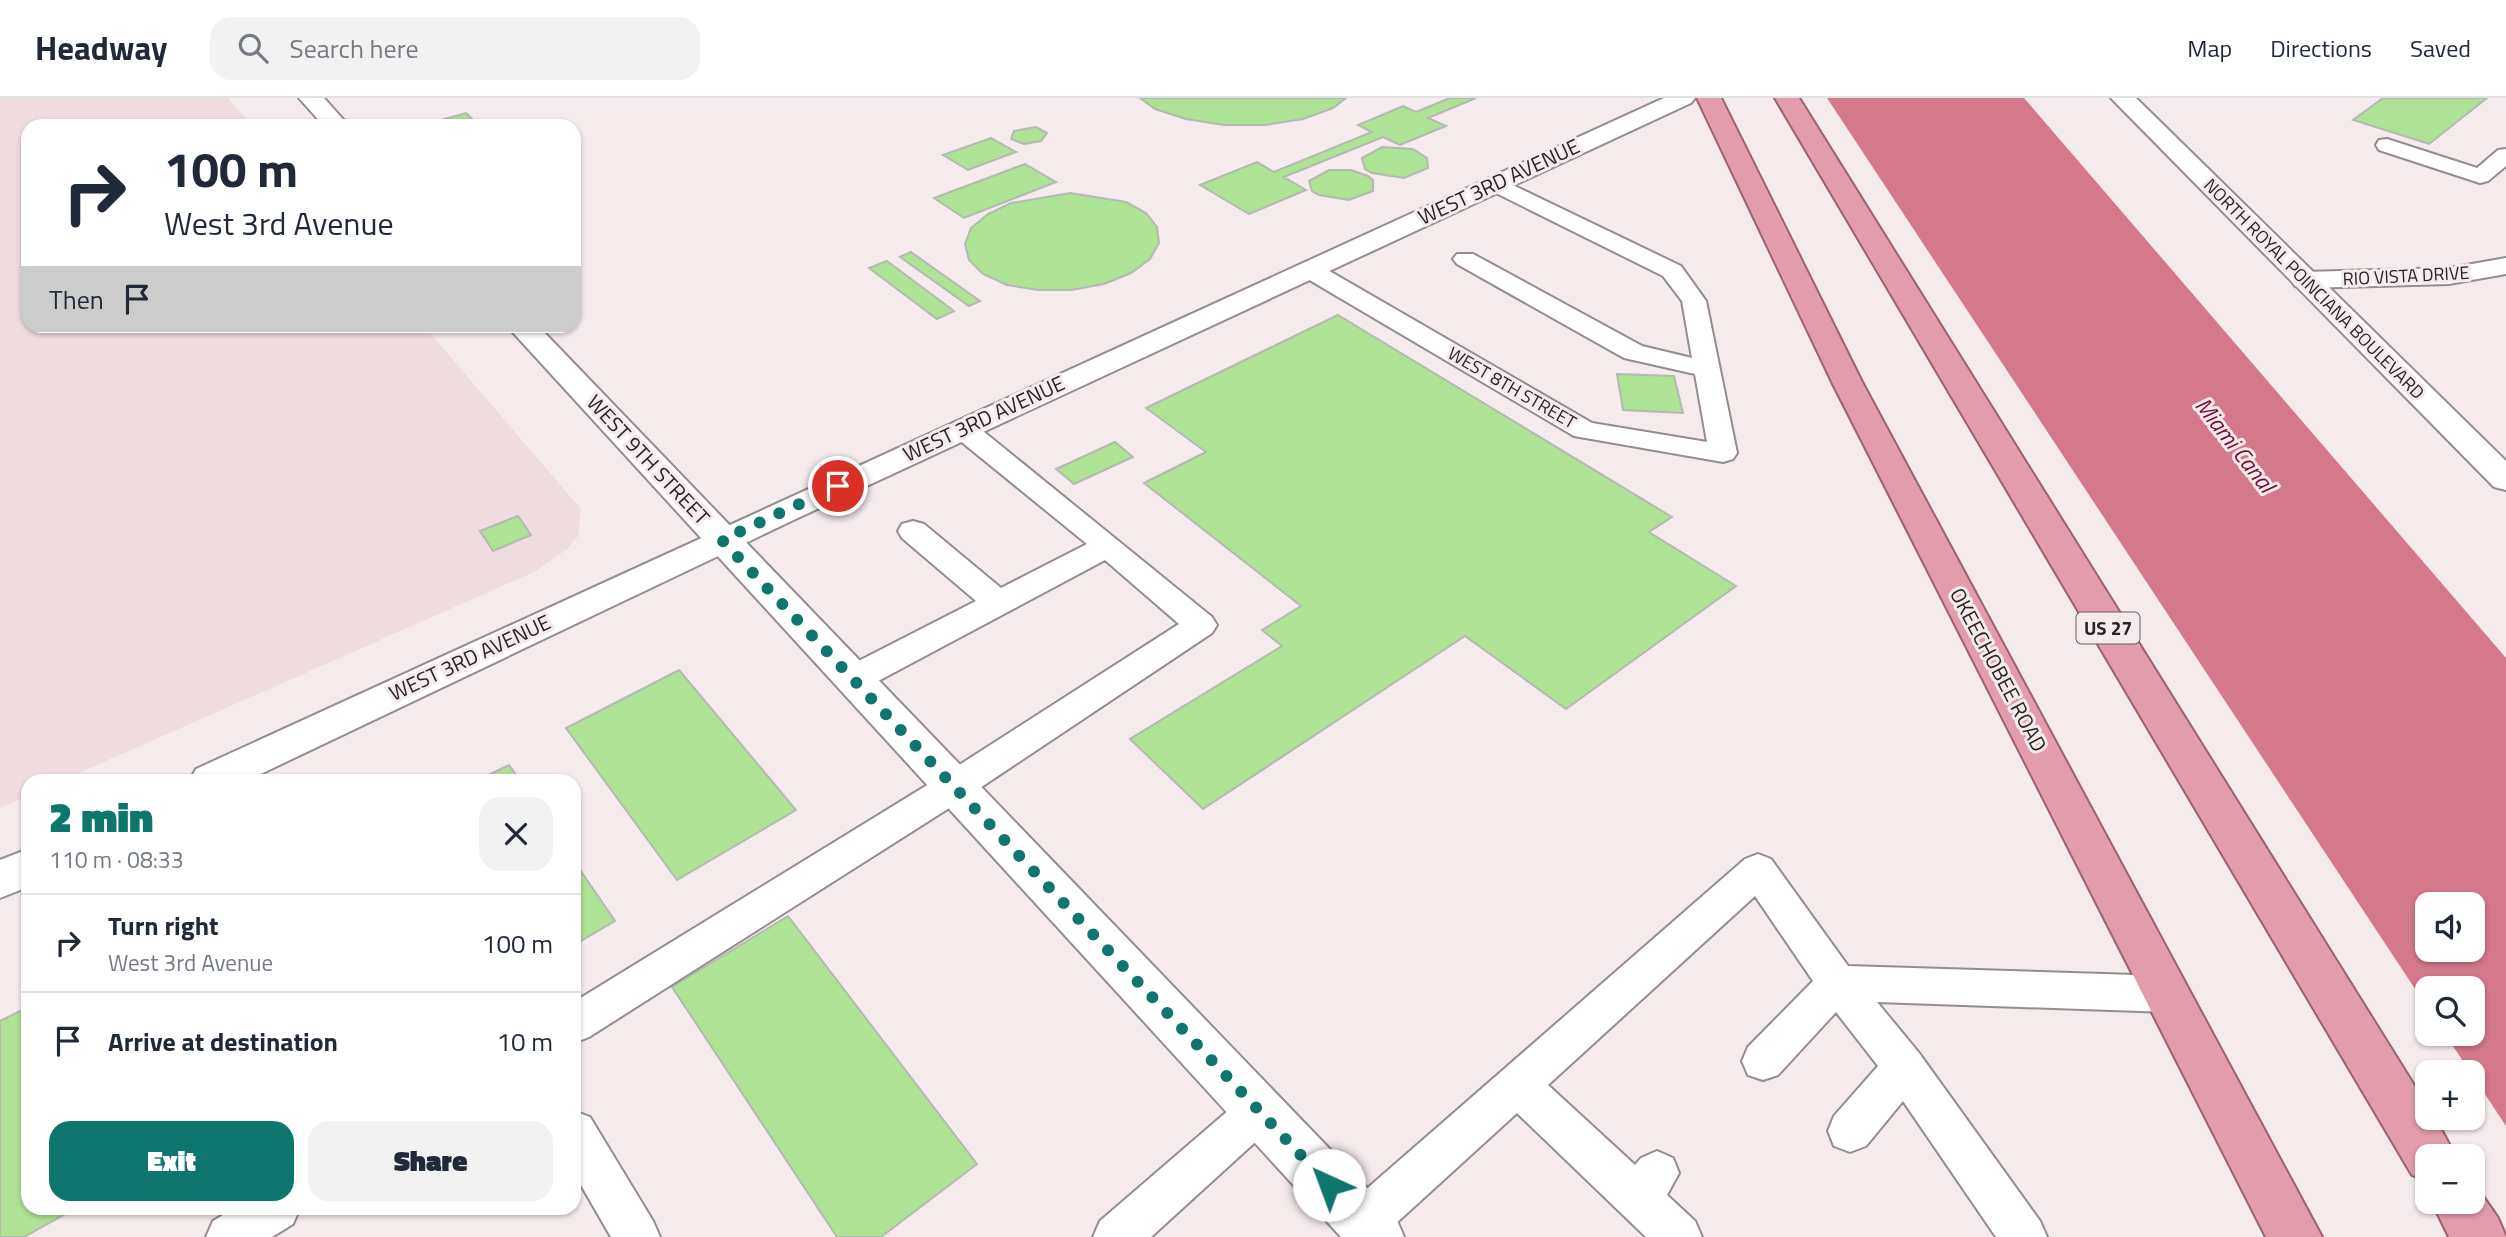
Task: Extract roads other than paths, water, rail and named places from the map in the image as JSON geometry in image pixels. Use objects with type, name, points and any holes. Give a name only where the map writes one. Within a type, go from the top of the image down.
[{"type":"highway","name":"OKEECHOBEE ROAD","points":[[1709,98],[1847,382],[2295,1237]]},
{"type":"highway","name":"US 27","points":[[1787,98],[2422,1144]]},
{"type":"highway","points":[[2465,1214],[2479,1237]]},
{"type":"street","points":[[311,98],[330,119]]},
{"type":"street","name":"WEST 3RD AVENUE","points":[[224,774],[722,540],[1683,98]]},
{"type":"street","name":"NORTH ROYAL POINCIANA BOULEVARD","points":[[2123,98],[2506,480]]},
{"type":"street","name":"RIO VISTA DRIVE","points":[[2305,280],[2449,276],[2506,266]]},
{"type":"street","name":"WEST 9TH STREET","points":[[529,333],[1370,1230]]},
{"type":"street","points":[[0,880],[21,870]]},
{"type":"lane","points":[[2386,145],[2480,176],[2506,155]]},
{"type":"lane","name":"WEST 8TH STREET","points":[[1310,270],[1584,430],[1723,453],[1694,301],[1672,271],[1496,184]]},
{"type":"lane","points":[[1465,259],[1633,352],[1707,369]]},
{"type":"lane","points":[[581,1020],[955,786],[1201,625],[963,429]]},
{"type":"lane","points":[[913,531],[999,604]]},
{"type":"lane","points":[[853,679],[1108,546]]},
{"type":"lane","points":[[1370,1230],[1518,1085],[1758,870],[1837,983],[1904,1067],[2024,1237]]},
{"type":"lane","points":[[1763,1061],[1837,983],[2168,994]]},
{"type":"lane","points":[[1850,1131],[1904,1067]]},
{"type":"lane","points":[[1518,1085],[1646,1185],[1679,1237]]},
{"type":"lane","points":[[1116,1237],[1259,1111]]},
{"type":"lane","points":[[581,1144],[637,1237]]},
{"type":"lane","points":[[229,1237],[265,1215]]},
{"type":"water","name":"Miami Canal","points":[[1827,98],[2024,98],[2506,658],[2506,1126],[2485,1094],[2485,1060],[2462,1060],[2453,1046],[2485,1046],[2485,976],[2415,976],[2415,989]]}]
